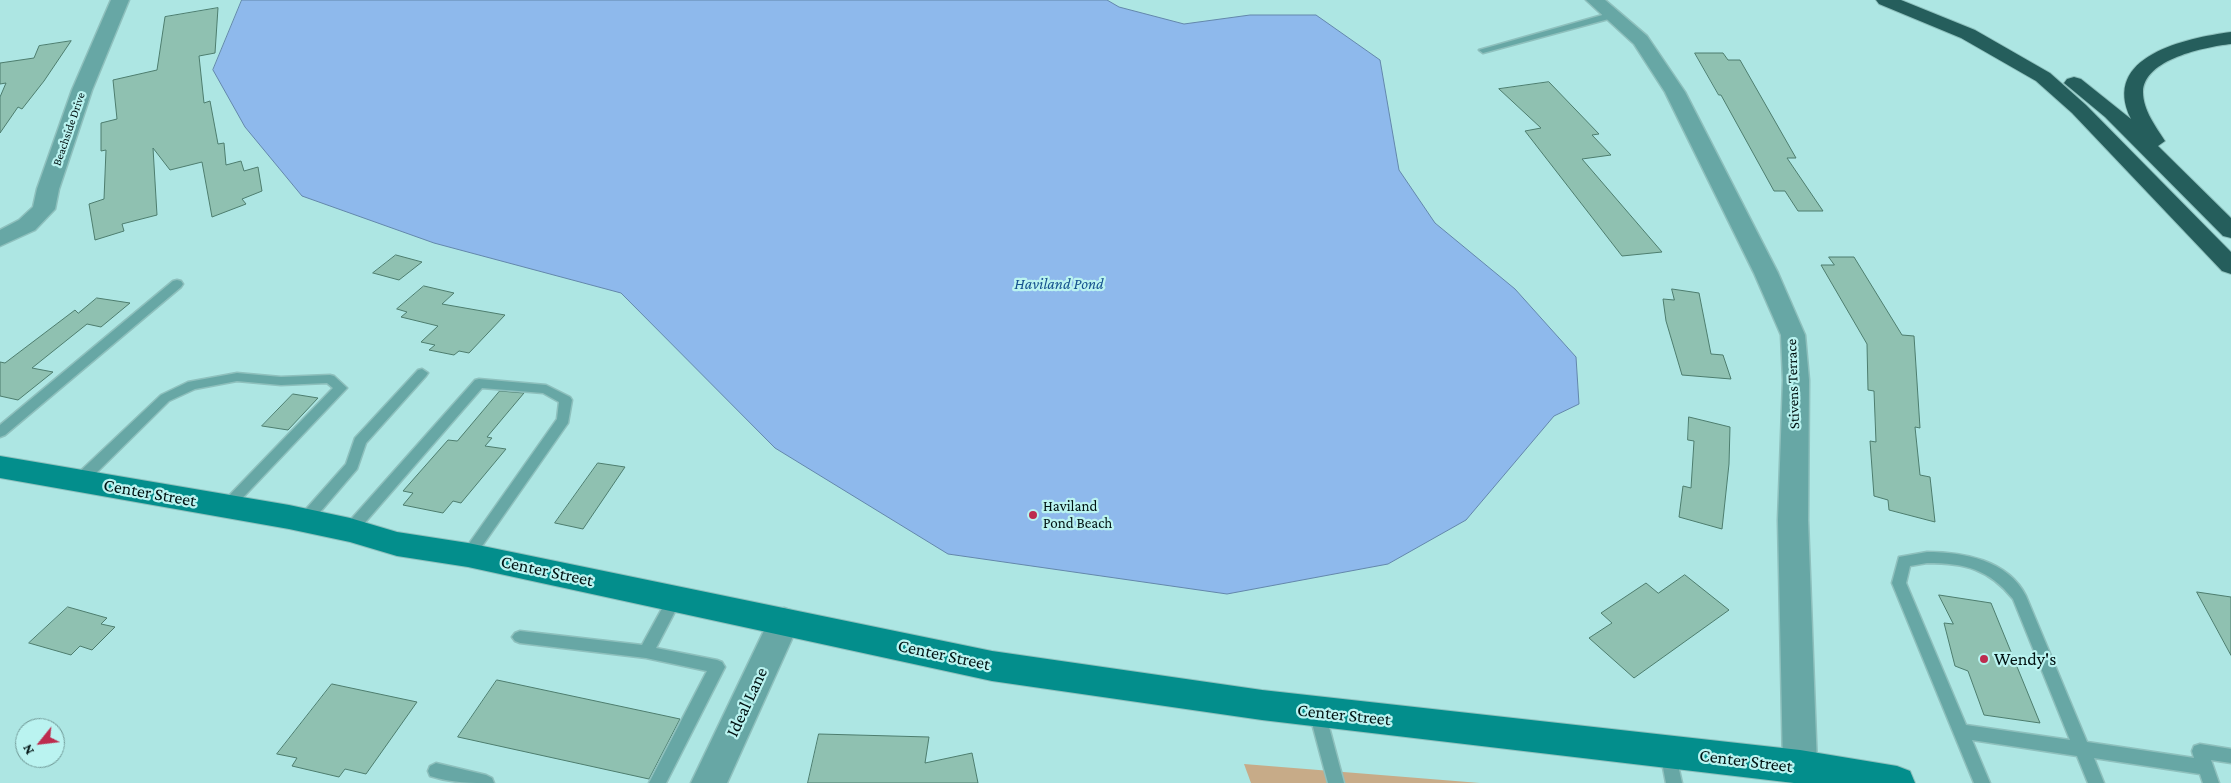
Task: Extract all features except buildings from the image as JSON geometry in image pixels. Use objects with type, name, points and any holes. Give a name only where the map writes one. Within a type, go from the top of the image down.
[{"type":"highway","points":[[1885,0],[1968,34],[2043,77],[2086,116],[2231,266]]},
{"type":"highway","points":[[1910,0],[1996,36],[2056,70],[2112,113],[2231,231]]},
{"type":"highway","points":[[2174,174],[2136,112],[2132,90],[2139,73],[2177,50],[2199,43],[2231,38]]},
{"type":"main road","name":"Center Street","points":[[0,467],[226,506],[350,530],[397,544],[468,555],[992,666],[1317,712],[1671,767],[1800,767],[1897,783]]},
{"type":"street","name":"Beachside Drive","points":[[0,239],[27,226],[44,209],[48,189],[82,90],[120,0]]},
{"type":"street","name":"Stivens Terrace","points":[[1604,7],[1642,40],[1675,92],[1766,273],[1793,335],[1796,380],[1792,520],[1800,767]]},
{"type":"street","name":"Ideal Lane","points":[[709,783],[784,621]]},
{"type":"lane","points":[[1483,50],[1604,7]]},
{"type":"lane","points":[[0,432],[177,284]]},
{"type":"lane","points":[[304,521],[352,466],[360,441],[422,373]]},
{"type":"lane","points":[[79,481],[164,398],[192,385],[238,377],[281,381],[330,379],[341,388],[226,506]]},
{"type":"lane","points":[[350,530],[479,383],[546,390],[566,400],[563,420],[468,555]]},
{"type":"lane","points":[[1982,783],[1899,583],[1904,562],[1925,556],[1966,561],[1998,574],[2020,596],[2096,783]]},
{"type":"lane","points":[[646,652],[675,598]]},
{"type":"lane","points":[[520,637],[646,652],[718,667],[657,783]]},
{"type":"lane","points":[[1317,712],[1336,783]]},
{"type":"lane","points":[[1960,731],[2204,767]]},
{"type":"lane","points":[[2211,783],[2200,751],[2231,756]]},
{"type":"lane","points":[[436,771],[486,783]]},
{"type":"shaded area","points":[[1244,764],[1480,783],[1251,783]]},
{"type":"water","name":"Haviland Pond","points":[[242,0],[1107,0],[1119,7],[1184,24],[1250,15],[1316,15],[1380,60],[1399,170],[1435,223],[1515,289],[1576,357],[1579,404],[1554,416],[1466,520],[1388,564],[1227,594],[948,554],[775,448],[621,293],[434,243],[302,196],[245,127],[213,70]]},
{"type":"place","name":"Haviland Pond Beach","points":[[1033,515]]},
{"type":"place","name":"Wendy's","points":[[1984,659]]}]
